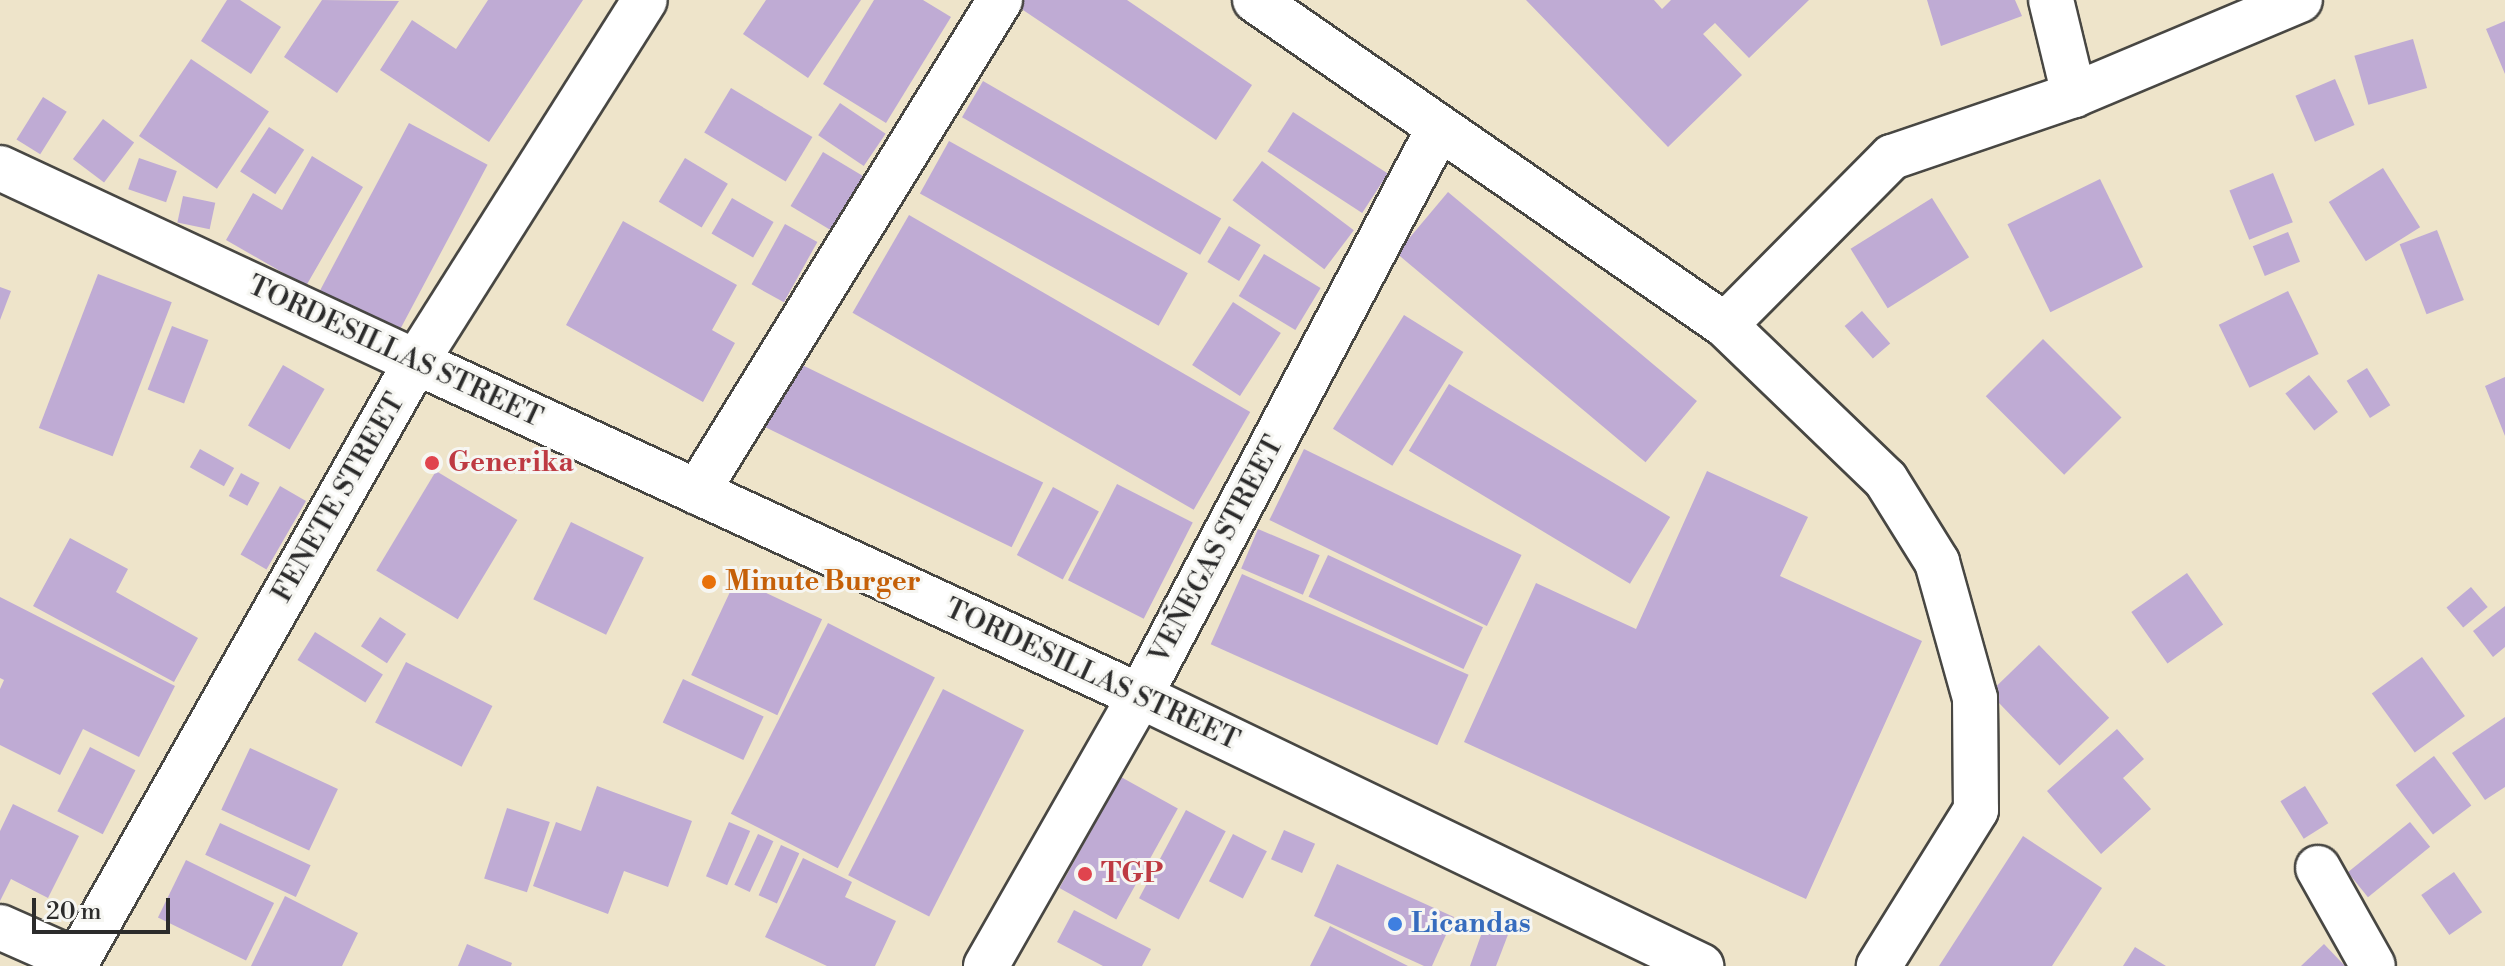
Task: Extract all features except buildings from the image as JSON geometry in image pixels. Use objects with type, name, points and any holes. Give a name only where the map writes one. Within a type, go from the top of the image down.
[{"type":"street","name":"FENETE STREET","points":[[80,964],[416,362],[645,0]]},
{"type":"street","points":[[697,492],[1000,0]]},
{"type":"street","points":[[1255,0],[1725,325],[1886,480],[1937,562],[1975,698],[1976,810],[1879,966]]},
{"type":"street","points":[[2051,0],[2074,95]]},
{"type":"street","points":[[1725,325],[1892,157],[2074,95],[2300,0]]},
{"type":"street","name":"VEÑEGAS STREET","points":[[986,966],[1140,696],[1439,128]]},
{"type":"street","name":"TORDESILLAS STREET","points":[[0,168],[1140,696],[1701,966]]},
{"type":"street","points":[[2318,868],[2373,966]]},
{"type":"street","points":[[0,927],[80,964]]},
{"type":"place","name":"Generika","points":[[432,463]]},
{"type":"place","name":"Minute Burger","points":[[709,582]]},
{"type":"place","name":"TGP","points":[[1085,874]]},
{"type":"place","name":"Licandas","points":[[1395,924]]}]
